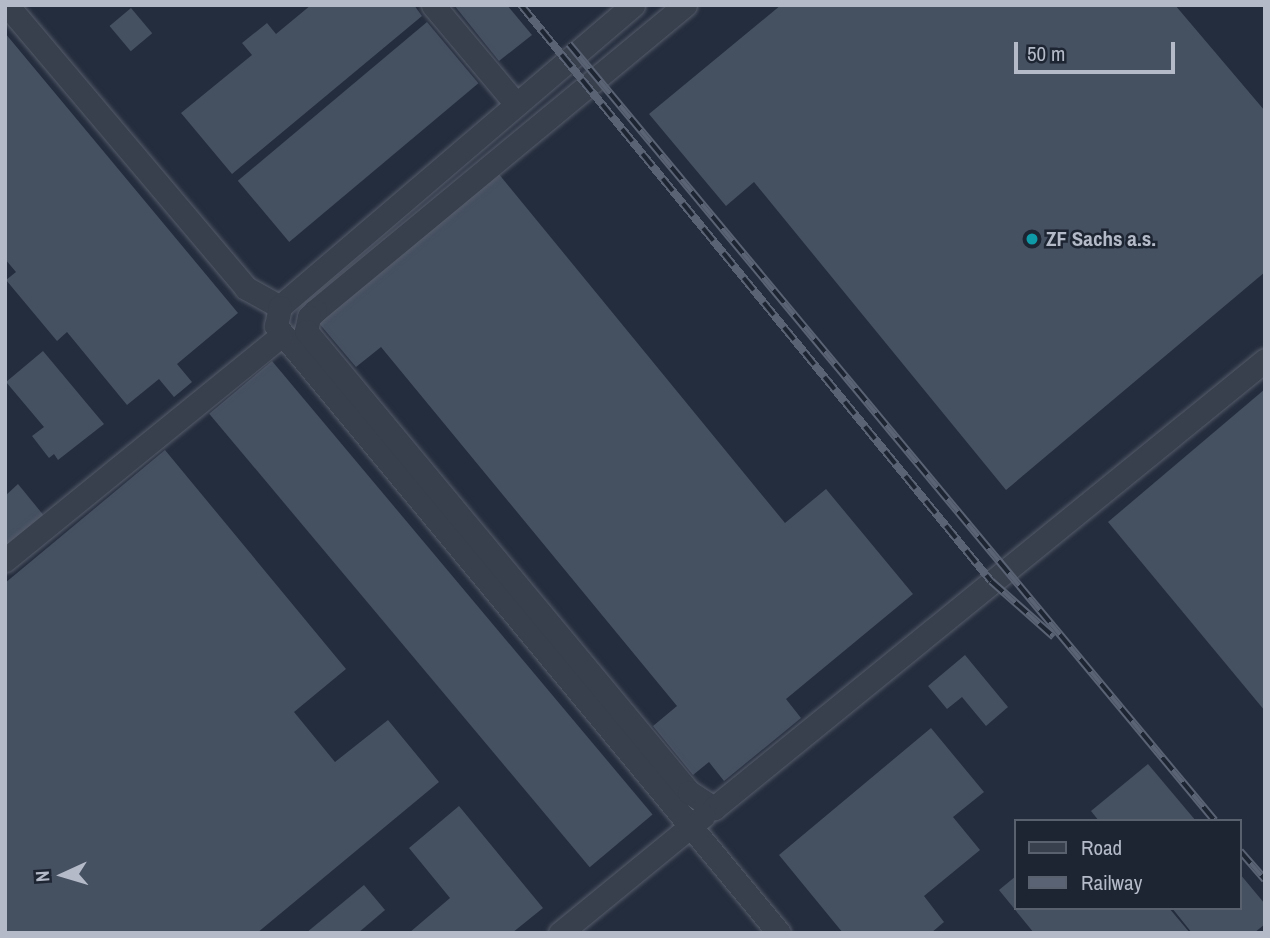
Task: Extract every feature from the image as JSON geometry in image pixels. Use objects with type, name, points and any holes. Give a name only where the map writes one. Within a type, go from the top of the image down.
[{"type":"street","points":[[7,5],[246,288],[280,307]]},
{"type":"street","points":[[433,5],[516,104]]},
{"type":"street","points":[[685,5],[315,311],[309,317],[306,331],[689,792],[714,808]]},
{"type":"street","points":[[626,7],[581,49],[280,307],[276,326],[281,336],[779,933]]},
{"type":"street","points":[[5,559],[281,336]]},
{"type":"street","points":[[560,933],[1265,360]]},
{"type":"building","points":[[311,5],[414,5],[422,16],[232,174],[181,113],[252,55],[242,43],[267,23],[276,34]]},
{"type":"building","points":[[454,5],[507,5],[532,35],[499,61]]},
{"type":"building","name":"ZF Sachs a.s.","points":[[781,5],[1175,5],[1265,111],[1265,272],[1006,490],[754,182],[726,206],[649,114]]},
{"type":"building","points":[[131,8],[152,33],[131,51],[110,26]]},
{"type":"building","points":[[427,22],[478,83],[289,242],[238,181]]},
{"type":"building","points":[[5,33],[238,313],[177,364],[192,382],[174,397],[159,379],[127,405],[67,332],[57,341],[6,280],[16,272],[5,259]]},
{"type":"building","points":[[498,173],[785,523],[826,489],[913,594],[786,699],[801,718],[724,781],[709,762],[693,775],[653,726],[677,706],[381,347],[356,367],[318,322]]},
{"type":"building","points":[[43,351],[104,424],[58,460],[54,454],[49,458],[32,436],[44,427],[6,382]]},
{"type":"building","points":[[272,361],[653,814],[590,867],[209,414]]},
{"type":"building","points":[[1265,389],[1265,711],[1108,522]]},
{"type":"building","points":[[165,450],[346,669],[294,712],[335,762],[388,720],[439,782],[257,933],[5,933],[5,583]]},
{"type":"building","points":[[18,484],[45,517],[5,551],[5,496]]},
{"type":"building","points":[[965,655],[1008,707],[986,726],[962,697],[947,709],[928,686]]},
{"type":"building","points":[[931,728],[984,792],[953,817],[980,850],[924,896],[944,922],[931,933],[843,933],[779,855]]},
{"type":"building","points":[[1148,764],[1194,819],[1097,819],[1091,811]]},
{"type":"building","points":[[459,806],[543,908],[512,933],[409,933],[450,898],[409,848]]},
{"type":"building","points":[[1242,876],[1265,904],[1265,924],[1254,933],[1192,933],[1174,910],[1242,910]]},
{"type":"building","points":[[1014,878],[1014,908],[999,890]]},
{"type":"building","points":[[364,885],[385,910],[358,933],[306,933]]},
{"type":"building","points":[[1015,910],[1171,910],[1190,933],[1034,933]]},
{"type":"railway","points":[[521,5],[991,581],[1054,637]]},
{"type":"railway","points":[[569,44],[1213,819]]},
{"type":"railway","points":[[1242,853],[1265,880]]},
{"type":"place","name":"ZF Sachs a.s.","points":[[1032,239]]}]
